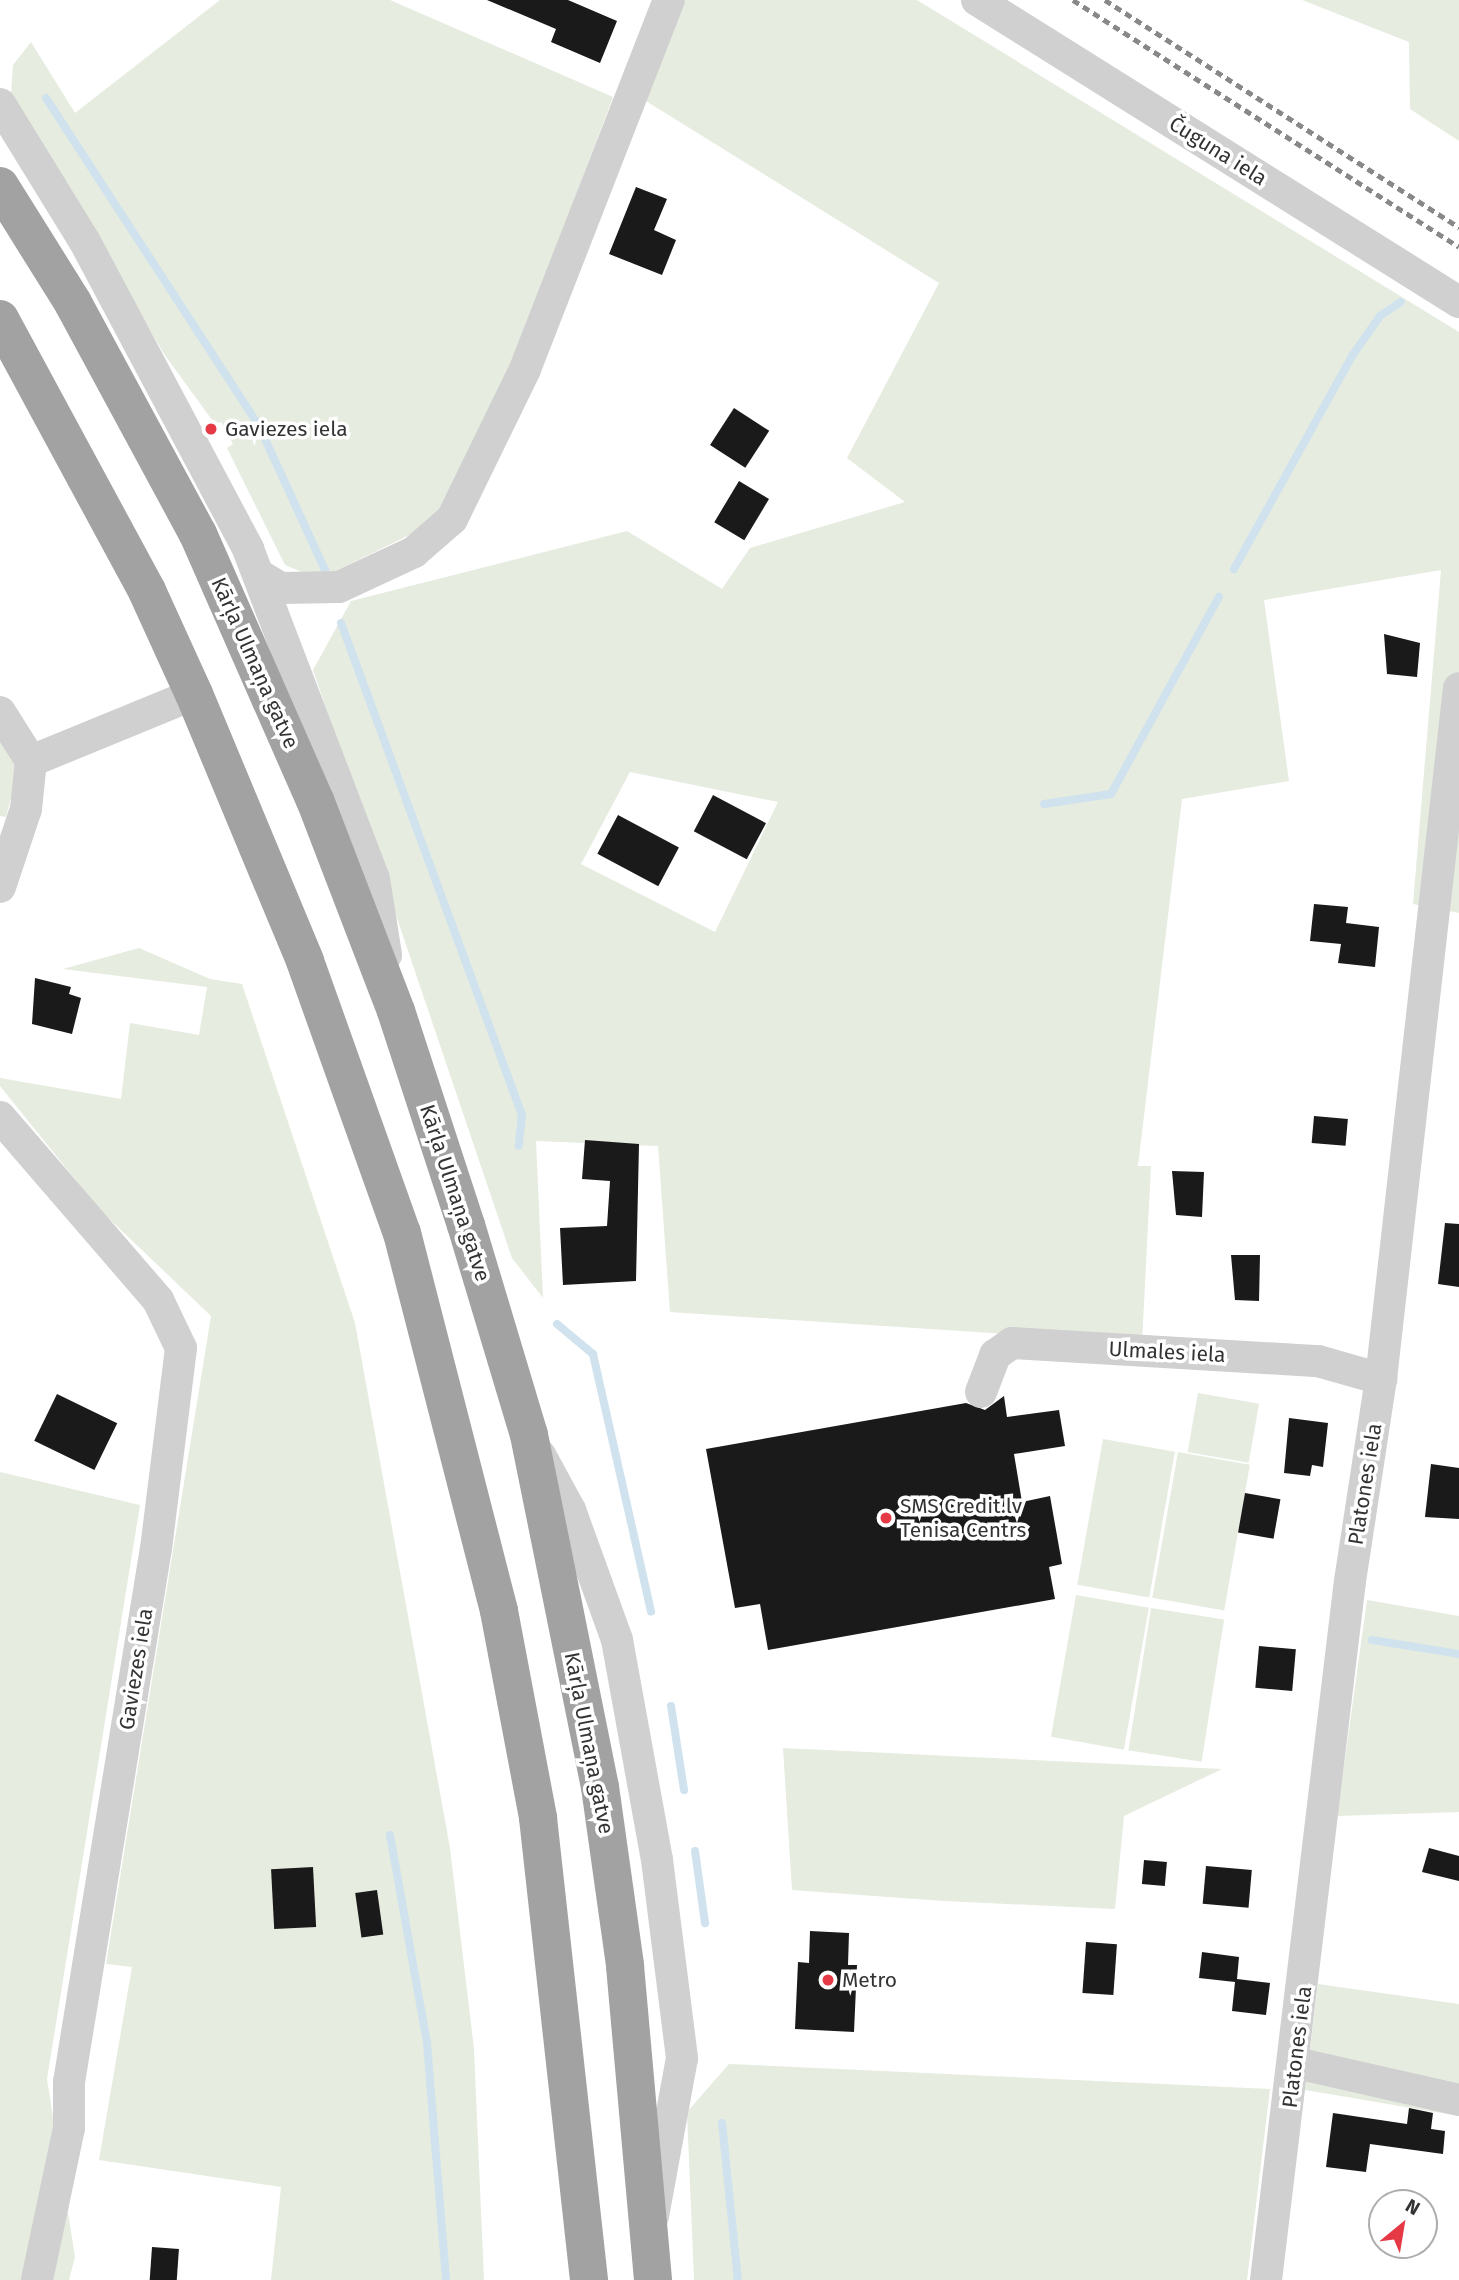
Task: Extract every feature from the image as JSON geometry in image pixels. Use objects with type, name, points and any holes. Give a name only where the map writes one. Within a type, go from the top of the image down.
[{"type":"highway","name":"Kārļa Ulmaņa gatve","points":[[0,186],[74,303],[198,534],[315,800],[396,1011],[529,1435],[600,1787],[650,2228],[653,2280]]},
{"type":"highway","points":[[0,319],[147,591],[194,694],[305,961],[402,1233],[452,1413],[538,1818],[589,2280]]},
{"type":"street","points":[[259,575],[281,588],[339,587],[414,552],[452,519],[525,369],[669,0]]},
{"type":"street","name":"Čuguna iela","points":[[977,0],[1459,302]]},
{"type":"street","points":[[0,104],[85,242],[259,575],[374,879],[396,1011]]},
{"type":"street","name":"Platones iela","points":[[1266,2280],[1296,2063],[1348,1595],[1381,1379],[1459,688]]},
{"type":"street","points":[[31,761],[194,694]]},
{"type":"street","points":[[0,712],[31,761],[26,809],[0,887]]},
{"type":"street","name":"Gaviezes iela","points":[[0,1117],[158,1300],[181,1348],[156,1548],[69,2082],[69,2128],[37,2280]]},
{"type":"street","name":"Ulmales iela","points":[[981,1392],[995,1355],[1012,1343],[1318,1361],[1381,1379]]},
{"type":"street","points":[[1296,2063],[1459,2099]]},
{"type":"shaded area","points":[[220,0],[390,0],[613,97],[467,483],[430,525],[319,579],[285,565],[227,448],[233,444],[221,422],[215,424],[164,354],[11,94],[13,65],[31,42],[75,113]]},
{"type":"shaded area","points":[[685,0],[917,0],[1459,332],[1459,913],[1413,904],[1441,570],[1264,600],[1289,781],[1182,799],[1138,1166],[1151,1166],[1142,1343],[670,1312],[658,1146],[536,1141],[543,1298],[512,1258],[313,670],[351,601],[627,531],[722,589],[750,548],[905,502],[847,458],[939,283],[646,101]],"holes":[[[630,772],[778,802],[715,932],[581,864]]]},
{"type":"shaded area","points":[[1302,0],[1459,0],[1459,141],[1410,109],[1409,42]]},
{"type":"shaded area","points":[[0,730],[20,764],[6,817],[0,816]]},
{"type":"shaded area","points":[[139,948],[210,979],[242,984],[355,1323],[450,1848],[474,2049],[484,2280],[271,2280],[281,2187],[99,2160],[132,1967],[106,1964],[211,1316],[99,1209],[0,1086],[0,1078],[121,1099],[130,1023],[199,1035],[207,987],[63,969]]},
{"type":"shaded area","points":[[1198,1393],[1259,1404],[1249,1463],[1188,1452]]},
{"type":"shaded area","points":[[1103,1439],[1175,1452],[1149,1597],[1077,1585]]},
{"type":"shaded area","points":[[1178,1452],[1250,1465],[1224,1610],[1152,1598]]},
{"type":"shaded area","points":[[0,1472],[140,1505],[47,2079],[75,2257],[69,2280],[0,2280]]},
{"type":"shaded area","points":[[1076,1595],[1149,1608],[1124,1750],[1051,1737]]},
{"type":"shaded area","points":[[1367,1600],[1459,1616],[1459,1812],[1337,1816]]},
{"type":"shaded area","points":[[1151,1608],[1224,1620],[1202,1762],[1128,1750]]},
{"type":"shaded area","points":[[783,1748],[1222,1769],[1124,1816],[1115,1909],[944,1901],[792,1890]]},
{"type":"shaded area","points":[[1318,1984],[1459,2004],[1459,2116],[1305,2090]]},
{"type":"shaded area","points":[[729,2064],[1270,2089],[1247,2280],[694,2280],[687,2112]]},
{"type":"building","points":[[487,0],[568,0],[617,21],[600,63],[551,42],[556,29]]},
{"type":"building","points":[[636,187],[667,199],[654,230],[676,240],[662,275],[609,254]]},
{"type":"building","points":[[734,408],[769,431],[745,468],[710,445]]},
{"type":"building","points":[[739,481],[769,499],[744,540],[714,522]]},
{"type":"building","points":[[1384,634],[1420,643],[1417,677],[1387,674]]},
{"type":"building","points":[[713,795],[766,823],[747,859],[694,831]]},
{"type":"building","points":[[618,815],[679,847],[658,886],[597,854]]},
{"type":"building","points":[[1314,904],[1348,907],[1346,923],[1379,927],[1375,967],[1338,963],[1341,944],[1310,941]]},
{"type":"building","points":[[35,978],[71,987],[69,994],[81,998],[72,1034],[32,1024]]},
{"type":"building","points":[[1314,1116],[1348,1119],[1346,1146],[1312,1143]]},
{"type":"building","points":[[585,1140],[639,1144],[636,1281],[563,1285],[560,1228],[607,1226],[610,1181],[582,1179]]},
{"type":"building","points":[[1172,1171],[1204,1172],[1202,1217],[1176,1215]]},
{"type":"building","points":[[1445,1223],[1459,1224],[1459,1287],[1438,1284]]},
{"type":"building","points":[[1231,1255],[1260,1255],[1259,1301],[1235,1300]]},
{"type":"building","points":[[57,1394],[117,1423],[94,1470],[34,1441]]},
{"type":"building","name":"SMS Credit.lv Tenisa Centrs","points":[[1004,1396],[1007,1417],[1059,1410],[1065,1446],[1014,1454],[1022,1502],[1050,1496],[1062,1564],[1049,1567],[1055,1599],[768,1650],[760,1604],[735,1608],[706,1449],[966,1403],[985,1410]]},
{"type":"building","points":[[1289,1418],[1328,1423],[1323,1467],[1312,1465],[1310,1476],[1284,1473]]},
{"type":"building","points":[[1431,1464],[1459,1468],[1459,1519],[1425,1517]]},
{"type":"building","points":[[1245,1493],[1280,1499],[1274,1539],[1238,1532]]},
{"type":"building","points":[[1259,1646],[1296,1649],[1292,1691],[1255,1688]]},
{"type":"building","points":[[1429,1848],[1459,1856],[1459,1881],[1422,1872]]},
{"type":"building","points":[[1144,1860],[1167,1862],[1165,1886],[1142,1884]]},
{"type":"building","points":[[1206,1866],[1252,1870],[1249,1908],[1203,1904]]},
{"type":"building","points":[[313,1867],[316,1927],[274,1929],[271,1869]]},
{"type":"building","points":[[377,1890],[383,1935],[361,1938],[355,1893]]},
{"type":"building","points":[[810,1931],[849,1933],[848,1965],[857,1965],[854,2032],[795,2029],[798,1962],[809,1963]]},
{"type":"building","points":[[1086,1942],[1117,1944],[1113,1995],[1082,1993]]},
{"type":"building","points":[[1202,1952],[1239,1957],[1237,1979],[1270,1983],[1266,2015],[1232,2011],[1235,1982],[1199,1978]]},
{"type":"building","points":[[1409,2108],[1433,2113],[1431,2129],[1445,2131],[1443,2154],[1370,2144],[1366,2172],[1326,2167],[1333,2113],[1407,2124]]},
{"type":"building","points":[[152,2247],[179,2249],[177,2280],[150,2280]]},
{"type":"waterway","points":[[46,98],[260,428],[325,570]]},
{"type":"waterway","points":[[1234,569],[1352,356],[1380,316],[1401,302]]},
{"type":"waterway","points":[[1044,804],[1111,794],[1219,597]]},
{"type":"waterway","points":[[341,623],[522,1115],[519,1146]]},
{"type":"waterway","points":[[557,1324],[593,1354],[651,1612]]},
{"type":"waterway","points":[[1372,1640],[1459,1654]]},
{"type":"waterway","points":[[671,1706],[684,1790]]},
{"type":"waterway","points":[[390,1835],[427,2043],[446,2280]]},
{"type":"waterway","points":[[695,1851],[705,1923]]},
{"type":"waterway","points":[[722,2123],[738,2280]]},
{"type":"railway","points":[[1073,0],[1459,247]]},
{"type":"railway","points":[[1105,0],[1459,227]]},
{"type":"place","name":"Gaviezes iela","points":[[211,429]]},
{"type":"place","name":"SMS Credit.lv Tenisa Centrs","points":[[886,1518]]},
{"type":"place","name":"Metro","points":[[828,1980]]}]
